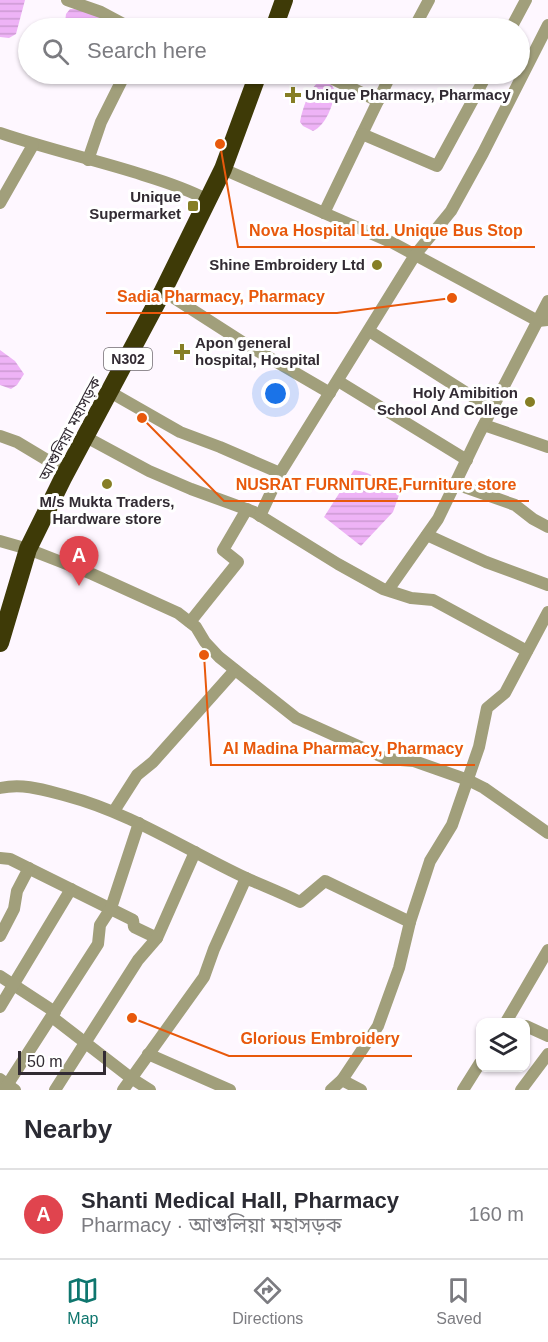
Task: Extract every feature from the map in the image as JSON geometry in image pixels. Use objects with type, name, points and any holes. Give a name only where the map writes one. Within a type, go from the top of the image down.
[{"type":"highway","points":[[277,18],[284,0]]},
{"type":"highway","name":"আশুলিয়া মহাসড়ক","points":[[0,643],[28,549],[208,200],[223,169],[254,84]]},
{"type":"street","points":[[67,0],[112,18]]},
{"type":"street","points":[[419,18],[429,0]]},
{"type":"street","points":[[516,18],[526,0]]},
{"type":"street","points":[[530,60],[548,25]]},
{"type":"street","points":[[88,160],[101,122],[120,84]]},
{"type":"street","points":[[343,84],[378,101]]},
{"type":"street","points":[[324,213],[386,84]]},
{"type":"street","points":[[362,134],[437,166],[482,84]]},
{"type":"street","points":[[260,516],[280,473],[415,255],[451,212],[518,84]]},
{"type":"street","points":[[0,133],[33,145],[189,190],[208,200]]},
{"type":"street","points":[[0,203],[33,145]]},
{"type":"street","points":[[223,169],[393,243],[543,320]]},
{"type":"street","points":[[163,291],[244,343],[330,393]]},
{"type":"street","points":[[388,590],[438,519],[492,409],[543,320],[548,301]]},
{"type":"street","points":[[369,331],[492,409]]},
{"type":"street","points":[[338,381],[467,460]]},
{"type":"street","points":[[110,392],[180,432],[280,473]]},
{"type":"street","points":[[484,425],[548,447]]},
{"type":"street","points":[[0,436],[17,442],[67,472]]},
{"type":"street","points":[[86,437],[149,471],[247,509],[338,564],[388,590],[411,598],[433,600],[527,651]]},
{"type":"street","points":[[456,484],[515,505],[548,527]]},
{"type":"street","points":[[190,622],[238,562],[223,550],[247,509]]},
{"type":"street","points":[[426,535],[486,562],[548,585]]},
{"type":"street","points":[[0,541],[28,549],[150,599],[178,613],[196,627],[205,642],[234,670],[296,718],[387,759],[414,761],[468,780],[484,788],[548,833]]},
{"type":"street","points":[[331,1090],[342,1080],[378,1026],[399,969],[410,922],[430,861],[452,825],[468,780],[479,747],[487,708],[505,693],[548,612]]},
{"type":"street","points":[[114,811],[137,775],[153,762],[234,670]]},
{"type":"street","points":[[0,788],[14,785],[33,787],[87,801],[114,811],[246,878],[300,902],[325,880],[410,922]]},
{"type":"street","points":[[7,1086],[98,944],[100,925],[111,908],[140,823]]},
{"type":"street","points":[[55,1090],[138,960],[157,938],[195,852]]},
{"type":"street","points":[[0,858],[10,859],[111,908],[133,920],[134,927],[157,938]]},
{"type":"street","points":[[0,936],[14,909],[17,891],[29,868]]},
{"type":"street","points":[[123,1090],[204,977],[246,878]]},
{"type":"street","points":[[0,1007],[71,889]]},
{"type":"street","points":[[511,1018],[548,950]]},
{"type":"street","points":[[0,976],[131,1078],[150,1090]]},
{"type":"street","points":[[530,1028],[548,1035]]},
{"type":"street","points":[[148,1054],[230,1090]]},
{"type":"street","points":[[521,1090],[548,1054]]},
{"type":"street","points":[[463,1090],[476,1069]]},
{"type":"street","points":[[342,1080],[361,1090]]},
{"type":"shaded area","points":[[0,0],[25,0],[20,18],[18,18],[16,34],[9,38],[0,37]]},
{"type":"shaded area","points":[[70,9],[81,10],[101,18],[66,18]]},
{"type":"shaded area","points":[[316,84],[330,84],[335,92],[331,108],[325,119],[313,131],[300,122],[309,94]]},
{"type":"shaded area","points":[[0,350],[15,361],[24,374],[17,385],[11,389],[0,385]]},
{"type":"shaded area","points":[[354,470],[384,482],[399,495],[393,512],[361,546],[324,517]]},
{"type":"place","name":"Unique Pharmacy, Pharmacy","points":[[293,95]]},
{"type":"place","name":"Nova Hospital Ltd. Unique Bus Stop","points":[[220,144]]},
{"type":"place","name":"Unique Supermarket","points":[[193,206]]},
{"type":"place","name":"Shine Embroidery Ltd","points":[[377,265]]},
{"type":"place","name":"Sadia Pharmacy, Pharmacy","points":[[452,298]]},
{"type":"place","name":"Apon general hospital, Hospital","points":[[182,352]]},
{"type":"place","name":"Holy Amibition School And College","points":[[530,402]]},
{"type":"place","name":"NUSRAT FURNITURE,Furniture store","points":[[142,418]]},
{"type":"place","name":"M/s Mukta Traders, Hardware store","points":[[107,484]]},
{"type":"place","name":"Shanti Medical Hall, Pharmacy","points":[[79,586]]},
{"type":"place","name":"Al Madina Pharmacy, Pharmacy","points":[[204,655]]},
{"type":"place","name":"Glorious Embroidery","points":[[132,1018]]}]
